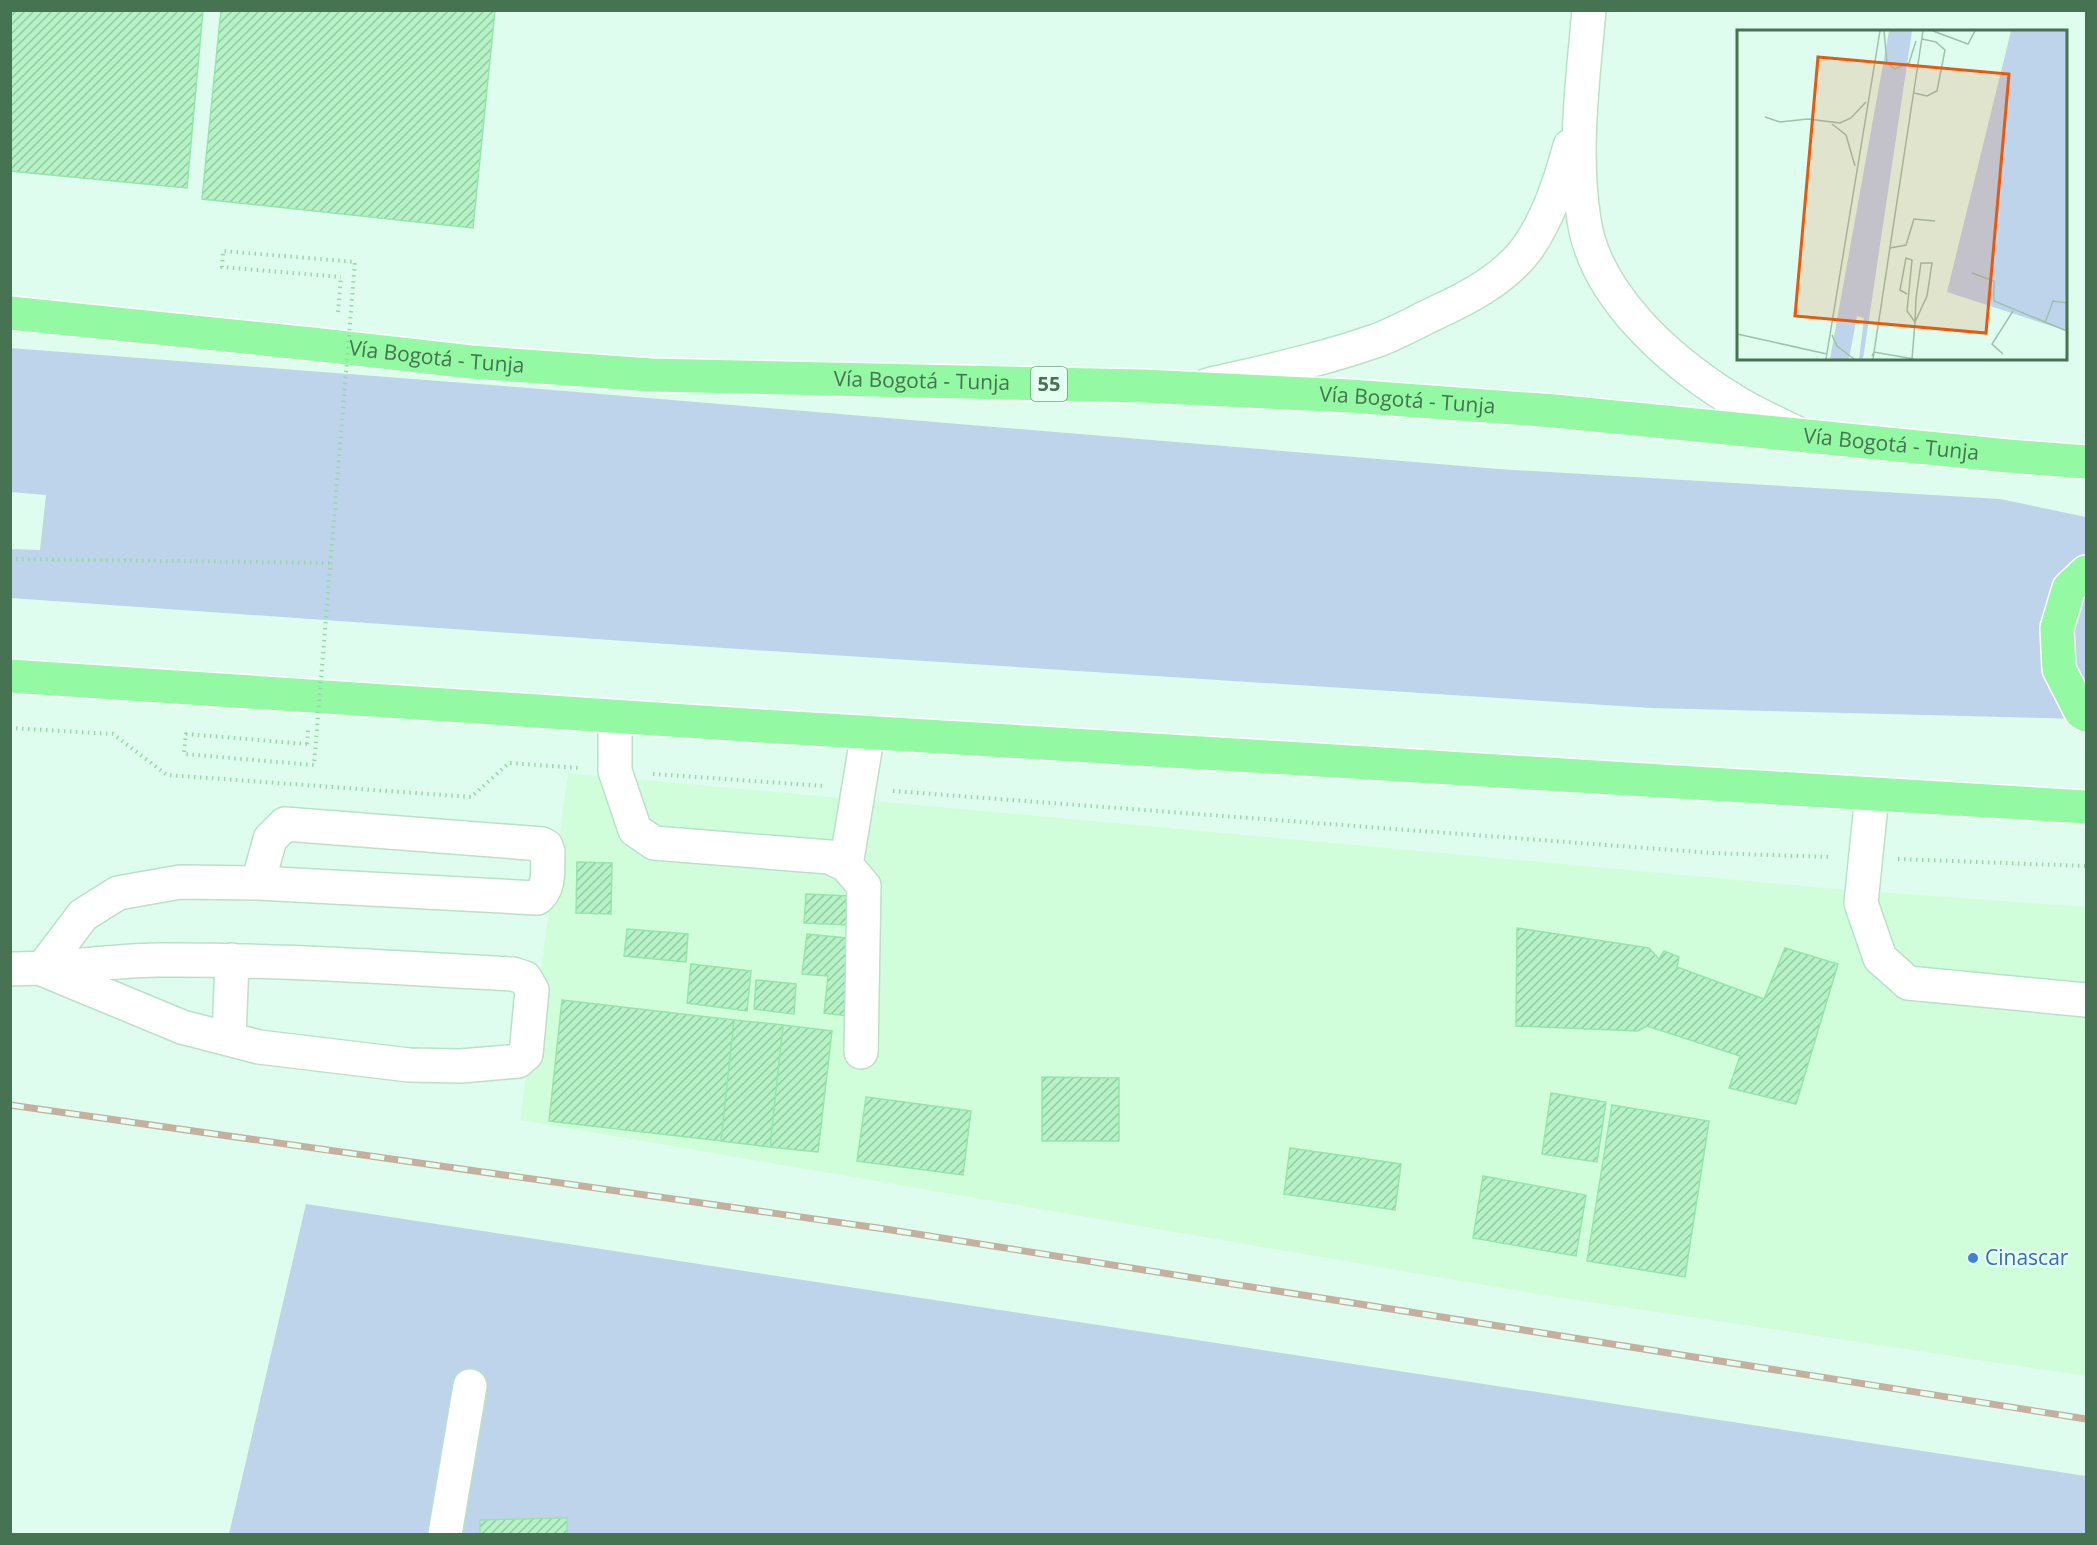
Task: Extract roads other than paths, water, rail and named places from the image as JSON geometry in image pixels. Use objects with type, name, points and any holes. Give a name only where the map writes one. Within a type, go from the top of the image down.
[{"type":"highway","name":"Vía Bogotá - Tunja","points":[[10,312],[471,362],[651,375],[1196,388],[1350,396],[1543,410],[2086,462]]},
{"type":"highway","points":[[2086,572],[2069,588],[2057,628],[2059,669],[2080,712],[2086,716]]},
{"type":"highway","points":[[10,676],[615,717],[2086,807]]},
{"type":"lane","points":[[1589,10],[1580,113],[1581,191],[1584,223],[1596,259],[1610,287],[1629,313],[1676,360],[1732,400],[1800,435]]},
{"type":"lane","points":[[1196,388],[1291,366],[1376,341],[1456,303],[1493,281],[1525,251],[1544,219],[1558,187],[1580,113]]},
{"type":"lane","points":[[615,717],[615,771],[635,830],[654,843],[829,857],[846,865],[864,886],[861,1052]]},
{"type":"lane","points":[[846,865],[868,732]]},
{"type":"lane","points":[[1872,795],[1861,903],[1880,958],[1908,983],[2086,1000]]},
{"type":"lane","points":[[26,969],[83,915],[118,893],[180,882],[258,883],[537,898],[543,894],[546,887],[548,852],[546,846],[542,844],[285,824],[270,839],[258,883]]},
{"type":"lane","points":[[153,960],[232,960],[513,974],[525,978],[532,990],[526,1054],[518,1061],[461,1066],[409,1065],[260,1047],[182,1027],[26,969],[153,960]]},
{"type":"lane","points":[[229,1039],[232,960]]},
{"type":"lane","points":[[445,1534],[470,1386]]},
{"type":"railway","points":[[10,1105],[885,1229],[2086,1419]]},
{"type":"place","name":"Cinascar","points":[[1973,1258]]}]
